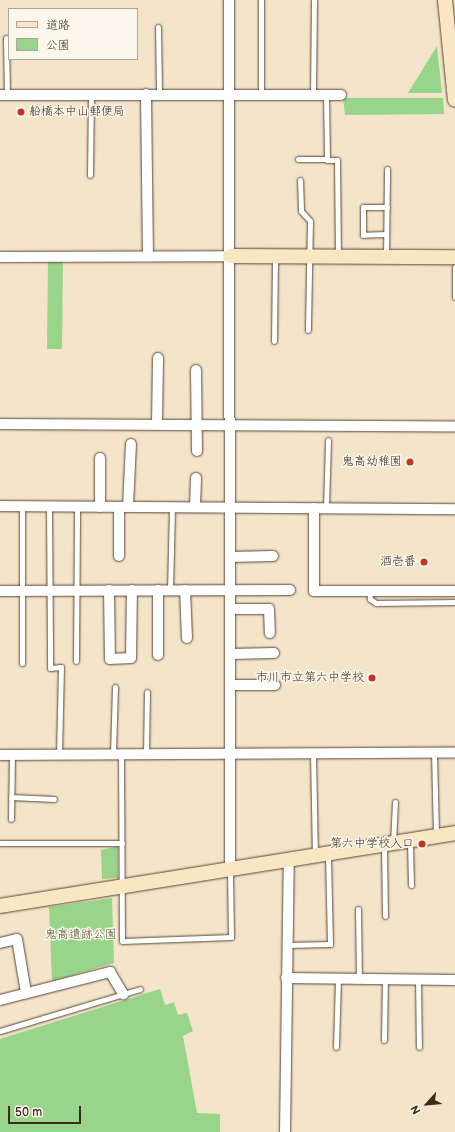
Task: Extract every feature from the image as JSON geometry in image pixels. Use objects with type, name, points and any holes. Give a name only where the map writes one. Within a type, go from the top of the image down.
[{"type":"street","points":[[229,0],[230,869]]},
{"type":"street","points":[[445,0],[455,100]]},
{"type":"street","points":[[146,94],[148,256]]},
{"type":"street","points":[[3,95],[159,94],[229,96],[341,96]]},
{"type":"street","points":[[0,256],[338,255],[455,257]]},
{"type":"street","points":[[157,424],[158,358]]},
{"type":"street","points":[[196,370],[197,451]]},
{"type":"street","points":[[0,424],[455,426]]},
{"type":"street","points":[[119,556],[131,444]]},
{"type":"street","points":[[100,458],[100,507]]},
{"type":"street","points":[[195,507],[196,478]]},
{"type":"street","points":[[0,506],[455,509]]},
{"type":"street","points":[[314,508],[314,591],[455,591]]},
{"type":"street","points":[[230,557],[273,556]]},
{"type":"street","points":[[0,591],[230,589],[290,590]]},
{"type":"street","points":[[109,590],[110,659],[131,658],[132,590]]},
{"type":"street","points":[[158,590],[158,655]]},
{"type":"street","points":[[185,590],[187,638]]},
{"type":"street","points":[[230,609],[269,609],[270,632]]},
{"type":"street","points":[[230,654],[274,653]]},
{"type":"street","points":[[230,685],[275,685]]},
{"type":"street","points":[[0,755],[455,753]]},
{"type":"street","points":[[0,906],[455,833]]},
{"type":"street","points":[[285,1132],[286,978],[289,860]]},
{"type":"street","points":[[0,943],[17,939],[26,993]]},
{"type":"street","points":[[0,1000],[110,972],[123,994]]},
{"type":"street","points":[[286,978],[455,980]]},
{"type":"lane","points":[[261,0],[261,96]]},
{"type":"lane","points":[[314,0],[314,96]]},
{"type":"lane","points":[[158,27],[159,94]]},
{"type":"lane","points":[[3,95],[6,38]]},
{"type":"lane","points":[[90,175],[91,94]]},
{"type":"lane","points":[[326,95],[327,159]]},
{"type":"lane","points":[[298,159],[337,160],[338,255]]},
{"type":"lane","points":[[386,256],[387,169]]},
{"type":"lane","points":[[300,180],[301,211],[310,221],[308,330]]},
{"type":"lane","points":[[386,207],[363,207],[363,234],[386,234]]},
{"type":"lane","points":[[274,341],[275,255]]},
{"type":"lane","points":[[455,267],[455,296]]},
{"type":"lane","points":[[326,508],[328,440]]},
{"type":"lane","points":[[22,506],[22,663]]},
{"type":"lane","points":[[49,506],[48,590],[50,668],[61,668],[59,754]]},
{"type":"lane","points":[[76,661],[77,507]]},
{"type":"lane","points":[[170,590],[172,507]]},
{"type":"lane","points":[[369,592],[370,599],[376,603],[455,602]]},
{"type":"lane","points":[[114,687],[122,843],[122,941],[231,937],[230,869]]},
{"type":"lane","points":[[146,754],[147,692]]},
{"type":"lane","points":[[434,753],[436,836]]},
{"type":"lane","points":[[287,945],[330,944],[321,855],[314,754]]},
{"type":"lane","points":[[10,819],[12,755]]},
{"type":"lane","points":[[11,797],[54,799]]},
{"type":"lane","points":[[385,916],[389,844],[395,802]]},
{"type":"lane","points":[[410,840],[411,885]]},
{"type":"lane","points":[[0,843],[122,843]]},
{"type":"lane","points":[[358,909],[359,979]]},
{"type":"lane","points":[[336,1047],[338,978]]},
{"type":"lane","points":[[384,1040],[385,979]]},
{"type":"lane","points":[[418,979],[419,1047]]},
{"type":"lane","points":[[0,1031],[140,989]]},
{"type":"green space","points":[[437,46],[442,93],[408,93]]},
{"type":"green space","points":[[343,98],[443,98],[444,114],[345,115]]},
{"type":"green space","points":[[48,261],[63,261],[62,349],[47,349]]},
{"type":"green space","points":[[118,846],[118,878],[102,879],[101,850]]},
{"type":"green space","name":"鬼高遺跡公園","points":[[112,898],[114,963],[52,981],[49,907]]},
{"type":"green space","points":[[160,989],[165,1005],[174,1002],[178,1015],[187,1013],[193,1031],[183,1036],[197,1113],[220,1114],[220,1132],[0,1132],[0,1039]]},
{"type":"place","name":"船橋本中山郵便局","points":[[21,112]]},
{"type":"place","name":"鬼高幼稚園","points":[[410,462]]},
{"type":"place","name":"酒壱番","points":[[424,562]]},
{"type":"place","name":"市川市立第六中学校","points":[[372,678]]},
{"type":"place","name":"第六中学校入口","points":[[422,844]]}]
